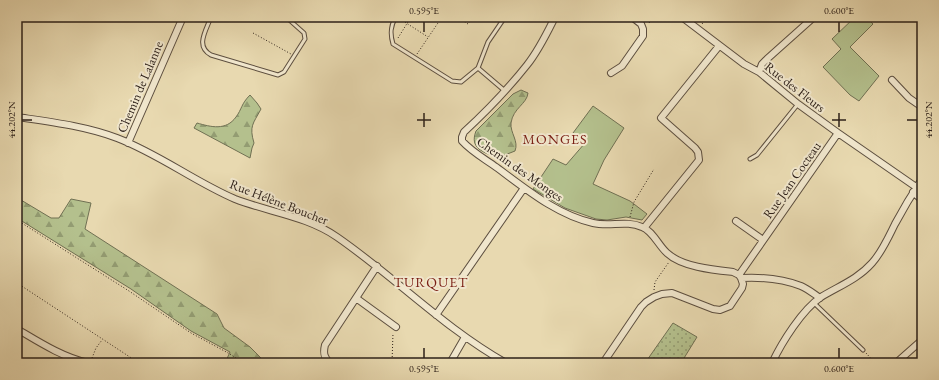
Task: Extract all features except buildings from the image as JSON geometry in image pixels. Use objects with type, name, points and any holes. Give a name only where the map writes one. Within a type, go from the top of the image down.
[{"type":"street","name":"Chemin de Lalanne","points":[[128,143],[183,17]]},
{"type":"street","name":"Chemin des Monges","points":[[555,17],[543,41],[528,64],[505,91],[464,132],[462,141],[524,188],[552,207],[595,224],[629,223],[644,228],[667,253],[693,266],[733,272],[740,277],[758,277],[801,286],[820,298]]},
{"type":"street","points":[[611,72],[622,66],[643,36],[643,29],[632,17]]},
{"type":"street","name":"Rue des Fleurs","points":[[682,17],[744,64],[760,72],[798,104],[915,190],[922,200]]},
{"type":"street","points":[[760,72],[762,64],[814,17]]},
{"type":"street","points":[[644,228],[699,160],[698,152],[695,148],[661,118],[719,46]]},
{"type":"street","points":[[892,80],[909,98],[922,107]]},
{"type":"street","name":"Rue Hélène Boucher","points":[[17,117],[74,126],[128,143],[236,199],[321,227],[336,236],[376,266],[465,337],[506,363]]},
{"type":"street","name":"Rue Jean Cocteau","points":[[740,277],[763,240],[838,134]]},
{"type":"street","points":[[772,363],[791,329],[814,303],[820,298],[858,277],[872,263],[883,248],[922,180]]},
{"type":"street","points":[[436,315],[524,188]]},
{"type":"street","points":[[736,220],[763,240]]},
{"type":"street","points":[[330,363],[325,358],[325,346],[376,266]]},
{"type":"street","points":[[603,363],[646,302],[662,294],[672,293],[720,310],[730,306],[742,288],[743,284],[740,277]]},
{"type":"street","points":[[356,298],[396,327]]},
{"type":"street","points":[[17,329],[44,345],[81,362],[90,361]]},
{"type":"street","points":[[450,363],[465,337]]},
{"type":"street","points":[[896,363],[922,340]]},
{"type":"lane","points":[[211,17],[202,42],[205,52],[278,75],[284,72],[304,42],[305,36],[304,33],[286,17]]},
{"type":"lane","points":[[396,17],[390,32],[394,44],[457,83],[466,80],[478,68],[488,42],[505,17]]},
{"type":"lane","points":[[478,68],[505,91]]},
{"type":"lane","points":[[750,159],[757,155],[798,104]]},
{"type":"lane","points":[[814,303],[862,350]]},
{"type":"path","points":[[396,17],[428,38]]},
{"type":"path","points":[[394,44],[411,17]]},
{"type":"path","points":[[415,58],[442,17]]},
{"type":"path","points":[[457,17],[468,24],[473,17]]},
{"type":"path","points":[[698,30],[708,17]]},
{"type":"path","points":[[252,33],[295,56]]},
{"type":"path","points":[[629,223],[634,202],[654,169]]},
{"type":"path","points":[[17,220],[129,291],[191,333],[230,354],[243,363]]},
{"type":"path","points":[[654,297],[655,282],[672,256]]},
{"type":"path","points":[[17,283],[139,363]]},
{"type":"path","points":[[392,363],[392,334],[396,327]]},
{"type":"path","points":[[90,361],[96,348],[102,340]]},
{"type":"path","points":[[862,350],[875,363]]},
{"type":"green space","points":[[855,17],[866,17],[873,24],[850,47],[879,76],[859,101],[850,95],[823,67],[841,49],[832,39]]},
{"type":"green space","points":[[521,90],[528,93],[527,97],[512,118],[511,127],[516,144],[515,151],[497,158],[483,152],[474,142],[476,131],[513,94]]},
{"type":"green space","points":[[250,95],[261,109],[252,129],[254,143],[250,158],[194,128],[197,123],[213,127],[228,124],[236,117]]},
{"type":"green space","points":[[593,106],[624,128],[604,160],[593,184],[630,201],[647,214],[642,220],[626,217],[607,220],[596,219],[565,208],[533,189],[553,159],[566,165],[585,143],[573,133]]},
{"type":"green space","points":[[17,194],[21,200],[51,218],[59,218],[71,199],[91,203],[85,229],[217,314],[224,328],[250,347],[266,363],[225,363],[230,352],[191,331],[131,289],[17,218]]},
{"type":"green space","points":[[673,323],[697,337],[681,363],[645,363]]},
{"type":"district","name":"MONGES","points":[[555,139]]},
{"type":"district","name":"TURQUET","points":[[431,282]]}]
